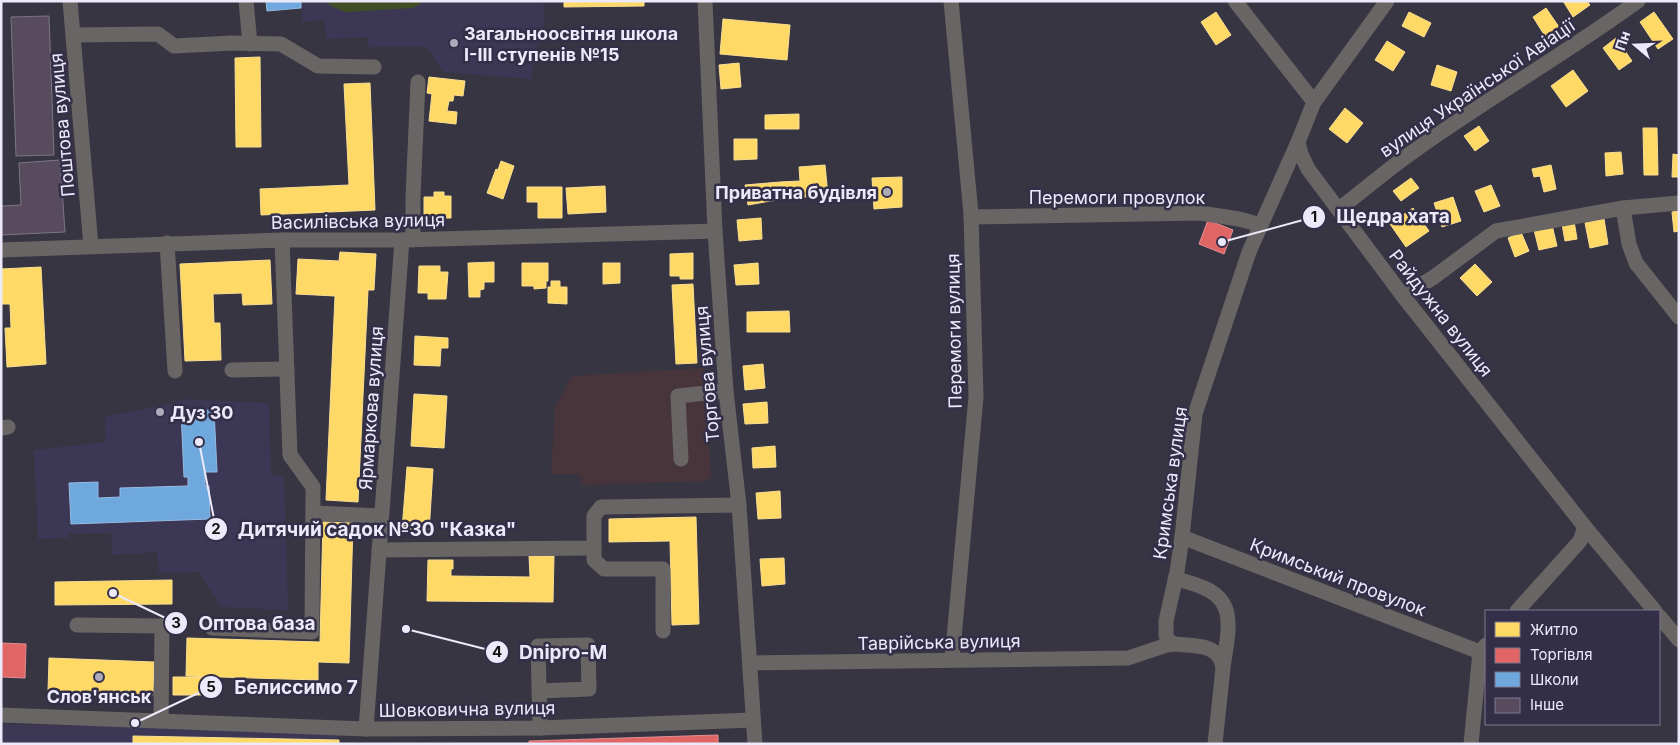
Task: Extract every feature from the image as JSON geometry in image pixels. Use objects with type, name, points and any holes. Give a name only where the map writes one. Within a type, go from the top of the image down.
[{"type":"street","name":"Поштова вулиця","points":[[70,1],[91,246]]},
{"type":"street","points":[[246,1],[250,44]]},
{"type":"street","name":"Торгова вулиця","points":[[705,1],[715,231],[726,391],[739,505],[755,744]]},
{"type":"street","name":"Перемоги вулиця","points":[[951,1],[971,217],[976,397],[952,660]]},
{"type":"street","points":[[1235,1],[1314,102]]},
{"type":"street","points":[[1298,142],[1314,102],[1387,1]]},
{"type":"street","name":"вулиця Української Авіації","points":[[1339,209],[1412,152],[1638,1]]},
{"type":"street","points":[[73,35],[158,34],[174,46],[281,44],[318,66],[374,67]]},
{"type":"street","name":"Ярмаркова вулиця","points":[[366,729],[378,550],[413,197],[418,82]]},
{"type":"street","name":"Райдужна вулиця","points":[[1298,142],[1308,169],[1403,296],[1585,527],[1654,610]]},
{"type":"street","name":"Кримська вулиця","points":[[1174,644],[1168,640],[1166,635],[1166,621],[1182,537],[1195,414],[1249,252],[1298,142]]},
{"type":"street","points":[[1403,296],[1434,277],[1496,231],[1622,208],[1679,203]]},
{"type":"street","points":[[1622,208],[1629,244],[1636,263],[1679,317]]},
{"type":"street","name":"Перемоги провулок","points":[[971,217],[1200,213],[1239,219],[1261,225]]},
{"type":"street","name":"Василівська вулиця","points":[[1,250],[282,240],[408,240],[715,231]]},
{"type":"street","points":[[212,628],[312,632],[313,487],[290,455],[282,240]]},
{"type":"street","points":[[167,244],[175,371]]},
{"type":"street","points":[[232,370],[287,369]]},
{"type":"street","points":[[681,459],[678,396],[726,391]]},
{"type":"street","points":[[663,630],[663,569],[604,569],[594,560],[594,516],[601,507],[739,505]]},
{"type":"street","points":[[314,513],[382,516]]},
{"type":"street","points":[[1518,610],[1580,541],[1585,527]]},
{"type":"street","name":"Кримський провулок","points":[[1182,537],[1483,648]]},
{"type":"street","points":[[378,550],[594,548]]},
{"type":"street","points":[[1175,579],[1195,583],[1209,589],[1219,597],[1228,615],[1229,626],[1215,744]]},
{"type":"street","points":[[1660,617],[1679,640]]},
{"type":"street","points":[[1128,658],[1137,654],[1151,642],[1166,621]]},
{"type":"street","points":[[77,625],[162,626],[161,721]]},
{"type":"street","points":[[1174,644],[1210,648],[1219,655],[1223,668]]},
{"type":"street","name":"Таврійська вулиця","points":[[751,663],[1128,658],[1174,644]]},
{"type":"street","points":[[539,691],[590,689],[588,645],[538,646],[539,691],[540,728]]},
{"type":"street","points":[[1471,744],[1483,648]]},
{"type":"street","name":"Шовковична вулиця","points":[[1,715],[366,729],[540,728],[753,720]]},
{"type":"shaded area","name":"Загальноосвітня школа І-ІІІ ступенів №15","points":[[301,1],[543,1],[545,19],[532,70],[532,79],[443,72],[427,47],[369,47],[368,37],[326,39],[324,20],[302,22]]},
{"type":"shaded area","points":[[704,368],[711,477],[705,481],[583,485],[580,474],[551,474],[555,408],[572,376]]},
{"type":"shaded area","points":[[184,399],[269,403],[271,475],[284,476],[288,610],[221,607],[199,572],[159,573],[157,552],[112,555],[111,533],[68,534],[67,538],[38,539],[34,450],[106,442],[105,417],[174,403]]},
{"type":"shaded area","points":[[1,724],[338,731],[336,744],[1,744]]},
{"type":"green space","points":[[328,1],[425,1],[413,8],[345,12],[329,5]]},
{"type":"building: Житло","points":[[564,1],[644,1],[644,6],[564,7]]},
{"type":"building: Житло","points":[[1563,1],[1587,1],[1590,5],[1573,17]]},
{"type":"building: Житло","points":[[1546,8],[1559,27],[1545,36],[1533,17]]},
{"type":"building: Житло","points":[[1216,12],[1231,35],[1216,45],[1201,22]]},
{"type":"building: Житло","points":[[1409,12],[1431,23],[1424,37],[1402,26]]},
{"type":"building: Житло","points":[[1654,12],[1673,39],[1658,49],[1640,22]]},
{"type":"building: Житло","points":[[723,19],[790,25],[787,60],[720,54]]},
{"type":"building: Житло","points":[[1616,38],[1632,61],[1619,70],[1603,48]]},
{"type":"building: Житло","points":[[1387,41],[1405,52],[1393,71],[1375,60]]},
{"type":"building: Житло","points":[[260,57],[261,147],[236,147],[235,58]]},
{"type":"building: Житло","points":[[739,63],[741,87],[721,89],[719,65]]},
{"type":"building: Житло","points":[[1437,65],[1457,72],[1451,91],[1431,85]]},
{"type":"building: Житло","points":[[1573,70],[1588,91],[1566,107],[1551,86]]},
{"type":"building: Житло","points":[[429,77],[465,81],[463,96],[454,95],[453,101],[449,101],[447,111],[457,112],[456,124],[429,121],[432,94],[427,93]]},
{"type":"building: Житло","points":[[370,83],[375,210],[261,215],[260,189],[349,185],[344,84]]},
{"type":"building: Житло","points":[[1345,108],[1363,123],[1347,143],[1329,129]]},
{"type":"building: Житло","points":[[799,114],[799,129],[765,129],[765,115]]},
{"type":"building: Житло","points":[[1479,126],[1489,141],[1475,151],[1464,136]]},
{"type":"building: Житло","points":[[1643,128],[1657,128],[1658,175],[1644,175]]},
{"type":"building: Житло","points":[[734,139],[757,139],[757,159],[734,160]]},
{"type":"building: Житло","points":[[1621,152],[1623,174],[1606,176],[1605,153]]},
{"type":"building: Житло","points":[[1673,154],[1679,155],[1679,177],[1672,177]]},
{"type":"building: Житло","points":[[501,161],[514,166],[503,199],[487,193]]},
{"type":"building: Житло","points":[[825,165],[828,195],[782,199],[780,182],[800,181],[799,167]]},
{"type":"building: Житло","points":[[1551,165],[1556,189],[1544,192],[1540,176],[1534,177],[1532,169]]},
{"type":"building: Житло","name":"Приватна будівля","points":[[902,177],[902,207],[874,209],[872,178]]},
{"type":"building: Житло","points":[[1411,178],[1419,188],[1401,201],[1393,191]]},
{"type":"building: Житло","points":[[780,182],[782,199],[748,205],[745,185]]},
{"type":"building: Житло","points":[[1491,185],[1500,206],[1484,212],[1475,191]]},
{"type":"building: Житло","points":[[605,186],[606,212],[568,214],[566,188]]},
{"type":"building: Житло","points":[[527,187],[562,187],[562,218],[538,218],[538,202],[527,202]]},
{"type":"building: Житло","points":[[434,192],[444,192],[444,196],[451,196],[451,218],[424,218],[424,197],[434,197]]},
{"type":"building: Житло","points":[[1453,197],[1461,221],[1442,227],[1434,203]]},
{"type":"building: Житло","points":[[1413,208],[1429,231],[1406,247],[1390,224]]},
{"type":"building: Житло","points":[[1679,211],[1679,231],[1674,232],[1672,212]]},
{"type":"building: Житло","points":[[761,218],[762,239],[739,241],[737,220]]},
{"type":"building: Житло","points":[[1604,219],[1608,244],[1590,248],[1585,223]]},
{"type":"building: Житло","points":[[1574,221],[1577,239],[1565,241],[1562,224]]},
{"type":"building: Житло","points":[[1552,225],[1557,246],[1539,250],[1534,230]]},
{"type":"building: Житло","points":[[1521,232],[1529,251],[1515,257],[1508,238]]},
{"type":"building: Житло","points":[[340,252],[376,254],[374,290],[368,290],[358,502],[326,500],[335,296],[296,294],[298,259],[339,261]]},
{"type":"building: Житло","points":[[693,253],[693,279],[680,279],[680,276],[670,276],[670,254]]},
{"type":"building: Житло","points":[[270,260],[272,304],[243,305],[242,293],[213,294],[214,323],[220,323],[221,360],[185,361],[180,264]]},
{"type":"building: Житло","points":[[494,262],[494,282],[484,282],[484,289],[480,290],[480,297],[469,297],[468,263]]},
{"type":"building: Житло","points":[[522,263],[548,263],[546,288],[534,289],[534,286],[522,286]]},
{"type":"building: Житло","points":[[603,263],[620,263],[620,283],[603,284]]},
{"type":"building: Житло","points":[[758,263],[759,284],[736,285],[734,265]]},
{"type":"building: Житло","points":[[1475,264],[1492,282],[1477,296],[1460,278]]},
{"type":"building: Житло","points":[[419,266],[440,266],[440,272],[448,272],[446,299],[428,299],[428,293],[418,293]]},
{"type":"building: Житло","points":[[41,267],[46,364],[7,367],[5,328],[11,328],[10,304],[1,304],[1,269]]},
{"type":"building: Житло","points":[[551,281],[560,281],[560,287],[567,287],[567,304],[548,303],[548,287],[551,287]]},
{"type":"building: Житло","points":[[693,284],[697,363],[676,364],[672,285]]},
{"type":"building: Житло","points":[[789,311],[790,332],[747,332],[747,312]]},
{"type":"building: Житло","points":[[415,336],[448,338],[448,348],[441,348],[440,366],[414,365]]},
{"type":"building: Житло","points":[[763,364],[765,388],[745,390],[743,366]]},
{"type":"building: Житло","points":[[414,394],[447,396],[444,448],[411,446]]},
{"type":"building: Житло","points":[[767,402],[768,423],[745,424],[743,404]]},
{"type":"building: Житло","points":[[775,446],[776,467],[753,468],[752,448]]},
{"type":"building: Житло","points":[[407,467],[433,469],[429,532],[402,530]]},
{"type":"building: Житло","points":[[780,491],[781,518],[758,519],[756,493]]},
{"type":"building: Житло","points":[[696,517],[699,624],[672,625],[670,541],[609,542],[609,519]]},
{"type":"building: Житло","points":[[323,522],[353,523],[349,663],[318,662],[318,680],[186,676],[187,638],[320,642]]},
{"type":"building: Житло","points":[[529,556],[554,556],[553,602],[427,601],[428,560],[453,560],[451,576],[530,577]]},
{"type":"building: Житло","points":[[784,558],[785,584],[762,586],[760,559]]},
{"type":"building: Житло","points":[[172,580],[172,604],[55,605],[55,582]]},
{"type":"building: Житло","points":[[49,658],[154,662],[153,695],[48,691]]},
{"type":"building: Житло","points":[[173,677],[215,677],[214,695],[173,695]]},
{"type":"building: Житло","points":[[133,736],[339,740],[339,744],[133,744]]},
{"type":"building: Торгівля","points":[[1208,220],[1233,230],[1224,254],[1199,244]]},
{"type":"building: Торгівля","points":[[1,643],[26,644],[25,678],[1,677]]},
{"type":"building: Торгівля","points":[[718,735],[718,744],[529,744],[529,741]]},
{"type":"building: Школи","points":[[266,1],[301,1],[301,8],[267,11]]},
{"type":"building: Школи","points":[[214,410],[217,472],[205,472],[205,486],[209,486],[210,519],[71,524],[69,483],[98,482],[98,498],[120,497],[120,488],[188,486],[188,477],[184,477],[181,411]]},
{"type":"building: Інше","points":[[49,16],[54,155],[16,156],[11,17]]},
{"type":"building: Інше","points":[[60,160],[65,232],[1,235],[1,206],[21,205],[19,163]]},
{"type":"place","name":"Загальноосвітня школа І-ІІІ ступенів №15","points":[[454,43]]},
{"type":"place","name":"Приватна будівля","points":[[887,192]]},
{"type":"place","name":"Щедра хата","points":[[1222,242]]},
{"type":"place","name":"Дуз 30","points":[[160,412]]},
{"type":"place","name":"Дитячий садок №30 \"Казка\"","points":[[199,442]]},
{"type":"place","name":"Оптова база","points":[[113,593]]},
{"type":"place","name":"Dnipro-M","points":[[406,629]]},
{"type":"place","name":"Слов'янськ","points":[[99,677]]},
{"type":"place","name":"Белиссимо 7","points":[[135,723]]}]
